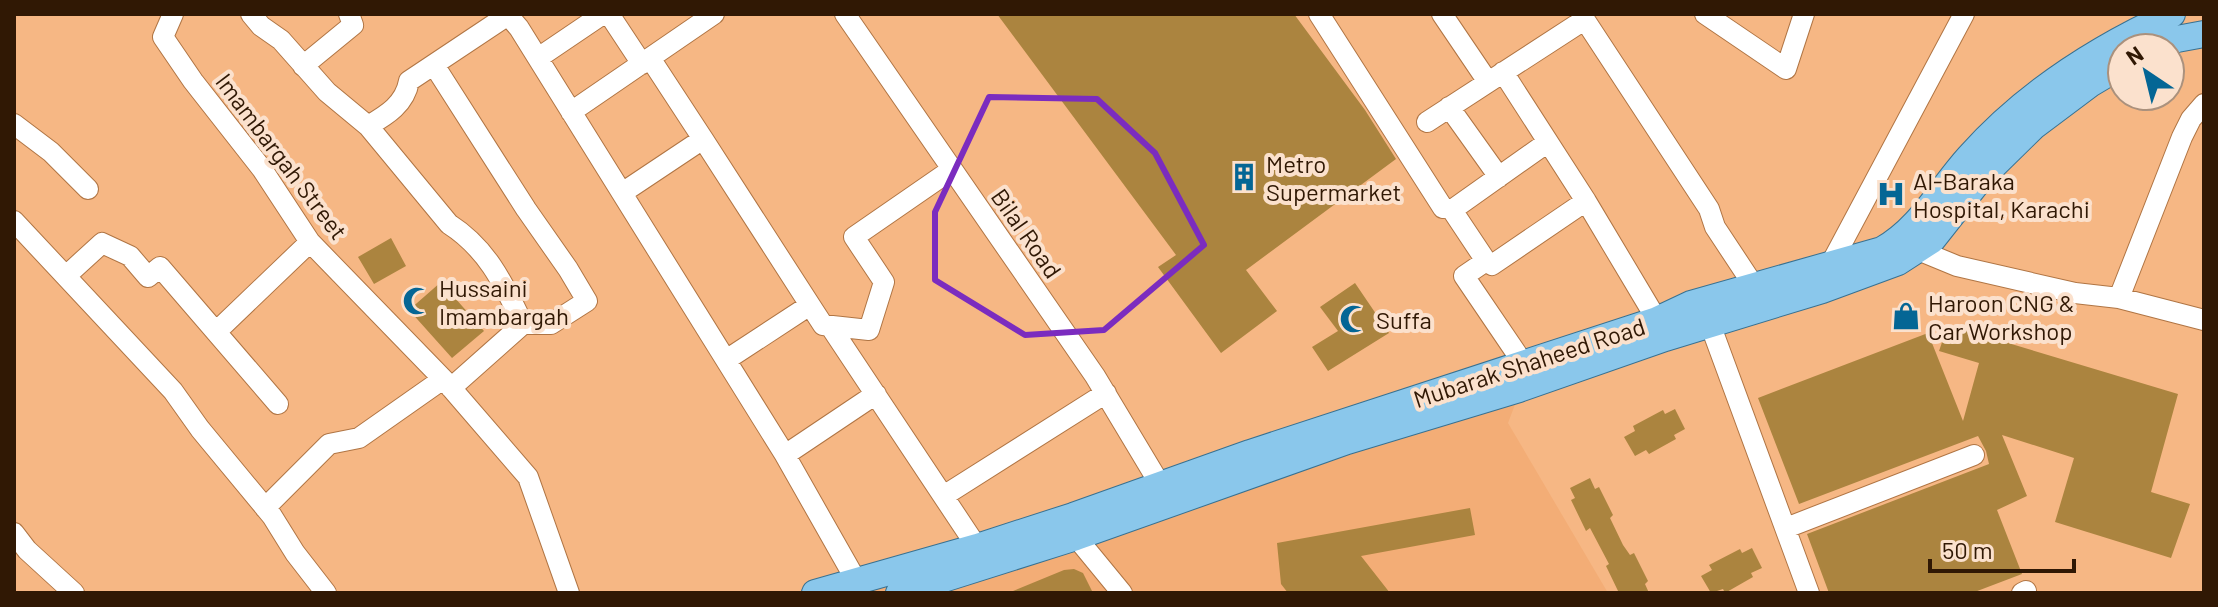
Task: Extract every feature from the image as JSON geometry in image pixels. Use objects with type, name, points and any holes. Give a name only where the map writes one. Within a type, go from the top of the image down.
[{"type":"main road","name":"Mubarak Shaheed Road","points":[[1909,246],[1916,224],[1969,156],[2022,104],[2097,51],[2172,14]]},
{"type":"main road","name":"Mubarak Shaheed Road","points":[[2143,30],[2177,39],[2204,34]]},
{"type":"main road","name":"Mubarak Shaheed Road","points":[[815,593],[977,547],[1250,453],[1657,320],[1691,304],[1754,286],[1865,276],[1909,246],[1945,227],[1981,178],[2006,151],[2054,109],[2106,75]]},
{"type":"main road","name":"Mubarak Shaheed Road","points":[[899,593],[1076,537],[1347,441],[1519,389],[1596,360],[1710,324],[1825,279]]},
{"type":"street","name":"Imambargah Street","points":[[173,14],[163,37],[262,169],[310,242],[447,384],[528,477],[569,593]]},
{"type":"street","points":[[251,14],[261,26],[281,40],[327,92],[368,126],[449,224],[467,235],[487,257],[498,272],[523,324]]},
{"type":"street","points":[[303,66],[353,25],[349,14]]},
{"type":"street","points":[[538,58],[603,14]]},
{"type":"street","points":[[609,14],[703,139],[823,325],[869,330],[884,282],[854,237],[951,170]]},
{"type":"street","points":[[571,112],[714,14]]},
{"type":"street","name":"Bilal Road","points":[[845,14],[1106,393],[1161,486]]},
{"type":"street","points":[[1319,14],[1443,208]]},
{"type":"street","points":[[1442,14],[1548,142],[1657,320]]},
{"type":"street","points":[[1705,14],[1786,69],[1804,14]]},
{"type":"street","points":[[1825,279],[1964,14]]},
{"type":"street","points":[[368,126],[397,106],[407,93],[409,81],[507,15],[538,58],[785,455],[857,582]]},
{"type":"street","points":[[1427,122],[1582,17],[1709,209],[1715,227],[1754,286]]},
{"type":"street","points":[[265,508],[329,444],[359,438],[447,384],[523,324],[551,324],[587,301],[434,65]]},
{"type":"street","points":[[2119,298],[2182,137],[2191,119],[2204,104]]},
{"type":"street","points":[[1449,107],[1499,177]]},
{"type":"street","points":[[14,124],[51,152],[88,189]]},
{"type":"street","points":[[622,193],[703,139]]},
{"type":"street","points":[[1548,142],[1452,210],[1486,261],[1492,265],[1586,201]]},
{"type":"street","points":[[14,221],[173,391],[265,508],[326,593]]},
{"type":"street","points":[[216,332],[310,242]]},
{"type":"street","points":[[66,276],[102,243],[130,256],[148,277],[160,267],[278,404]]},
{"type":"street","points":[[1909,246],[1983,273],[2075,293],[2119,298],[2204,320]]},
{"type":"street","points":[[1486,261],[1464,276],[1523,363]]},
{"type":"street","points":[[726,360],[810,305]]},
{"type":"street","points":[[1710,324],[1809,593]]},
{"type":"street","points":[[830,326],[977,547]]},
{"type":"street","points":[[945,495],[1106,393]]},
{"type":"street","points":[[785,455],[876,394]]},
{"type":"street","points":[[1786,528],[1974,455]]},
{"type":"street","points":[[14,533],[27,550],[74,593]]},
{"type":"street","points":[[1076,537],[1122,593]]},
{"type":"highlighted area","points":[[989,97],[1097,99],[1155,153],[1204,245],[1104,330],[1025,335],[935,280],[935,212]]},
{"type":"shaded area","points":[[1527,373],[1508,423],[1608,593],[859,593]]},
{"type":"building","name":"Metro Supermarket","points":[[997,14],[1294,14],[1365,110],[1396,159],[1246,270],[1277,311],[1221,353],[1158,267],[1176,255]]},
{"type":"building","points":[[391,238],[406,266],[374,284],[358,257]]},
{"type":"building","points":[[441,282],[484,331],[452,358],[409,310]]},
{"type":"building","name":"Suffa","points":[[1355,283],[1389,333],[1328,371],[1312,347],[1338,331],[1320,307]]},
{"type":"building","points":[[1948,325],[2178,394],[2151,492],[2190,504],[2171,558],[2055,522],[2074,458],[2002,435],[2027,496],[1997,510],[2022,574],[1972,593],[1829,593],[1807,534],[1989,464],[1986,451],[1978,436],[1799,504],[1758,398],[1928,333],[1963,421],[1979,363],[1939,351]]},
{"type":"building","points":[[1675,409],[1685,429],[1674,435],[1676,439],[1649,454],[1646,450],[1635,456],[1624,437],[1635,431],[1633,426],[1663,410],[1665,414]]},
{"type":"building","points":[[1590,478],[1595,489],[1599,487],[1613,515],[1610,518],[1623,545],[1630,555],[1634,553],[1648,581],[1645,584],[1649,593],[1619,593],[1606,566],[1609,564],[1590,528],[1586,531],[1571,500],[1575,498],[1570,488]]},
{"type":"building","points":[[1470,508],[1475,535],[1361,556],[1390,593],[1288,593],[1281,584],[1277,543]]},
{"type":"building","points":[[1752,548],[1762,568],[1751,573],[1753,577],[1725,593],[1723,589],[1711,593],[1701,576],[1712,570],[1709,565],[1740,549],[1742,553]]},
{"type":"building","points":[[1074,569],[1083,573],[1093,593],[1008,593],[1064,570]]},
{"type":"place","name":"Metro Supermarket","points":[[1244,177]]},
{"type":"place","name":"Al-Baraka Hospital, Karachi","points":[[1891,194]]},
{"type":"place","name":"Hussaini Imambargah","points":[[417,301]]},
{"type":"place","name":"Haroon CNG & Car Workshop","points":[[1906,316]]},
{"type":"place","name":"Suffa","points":[[1354,319]]}]
